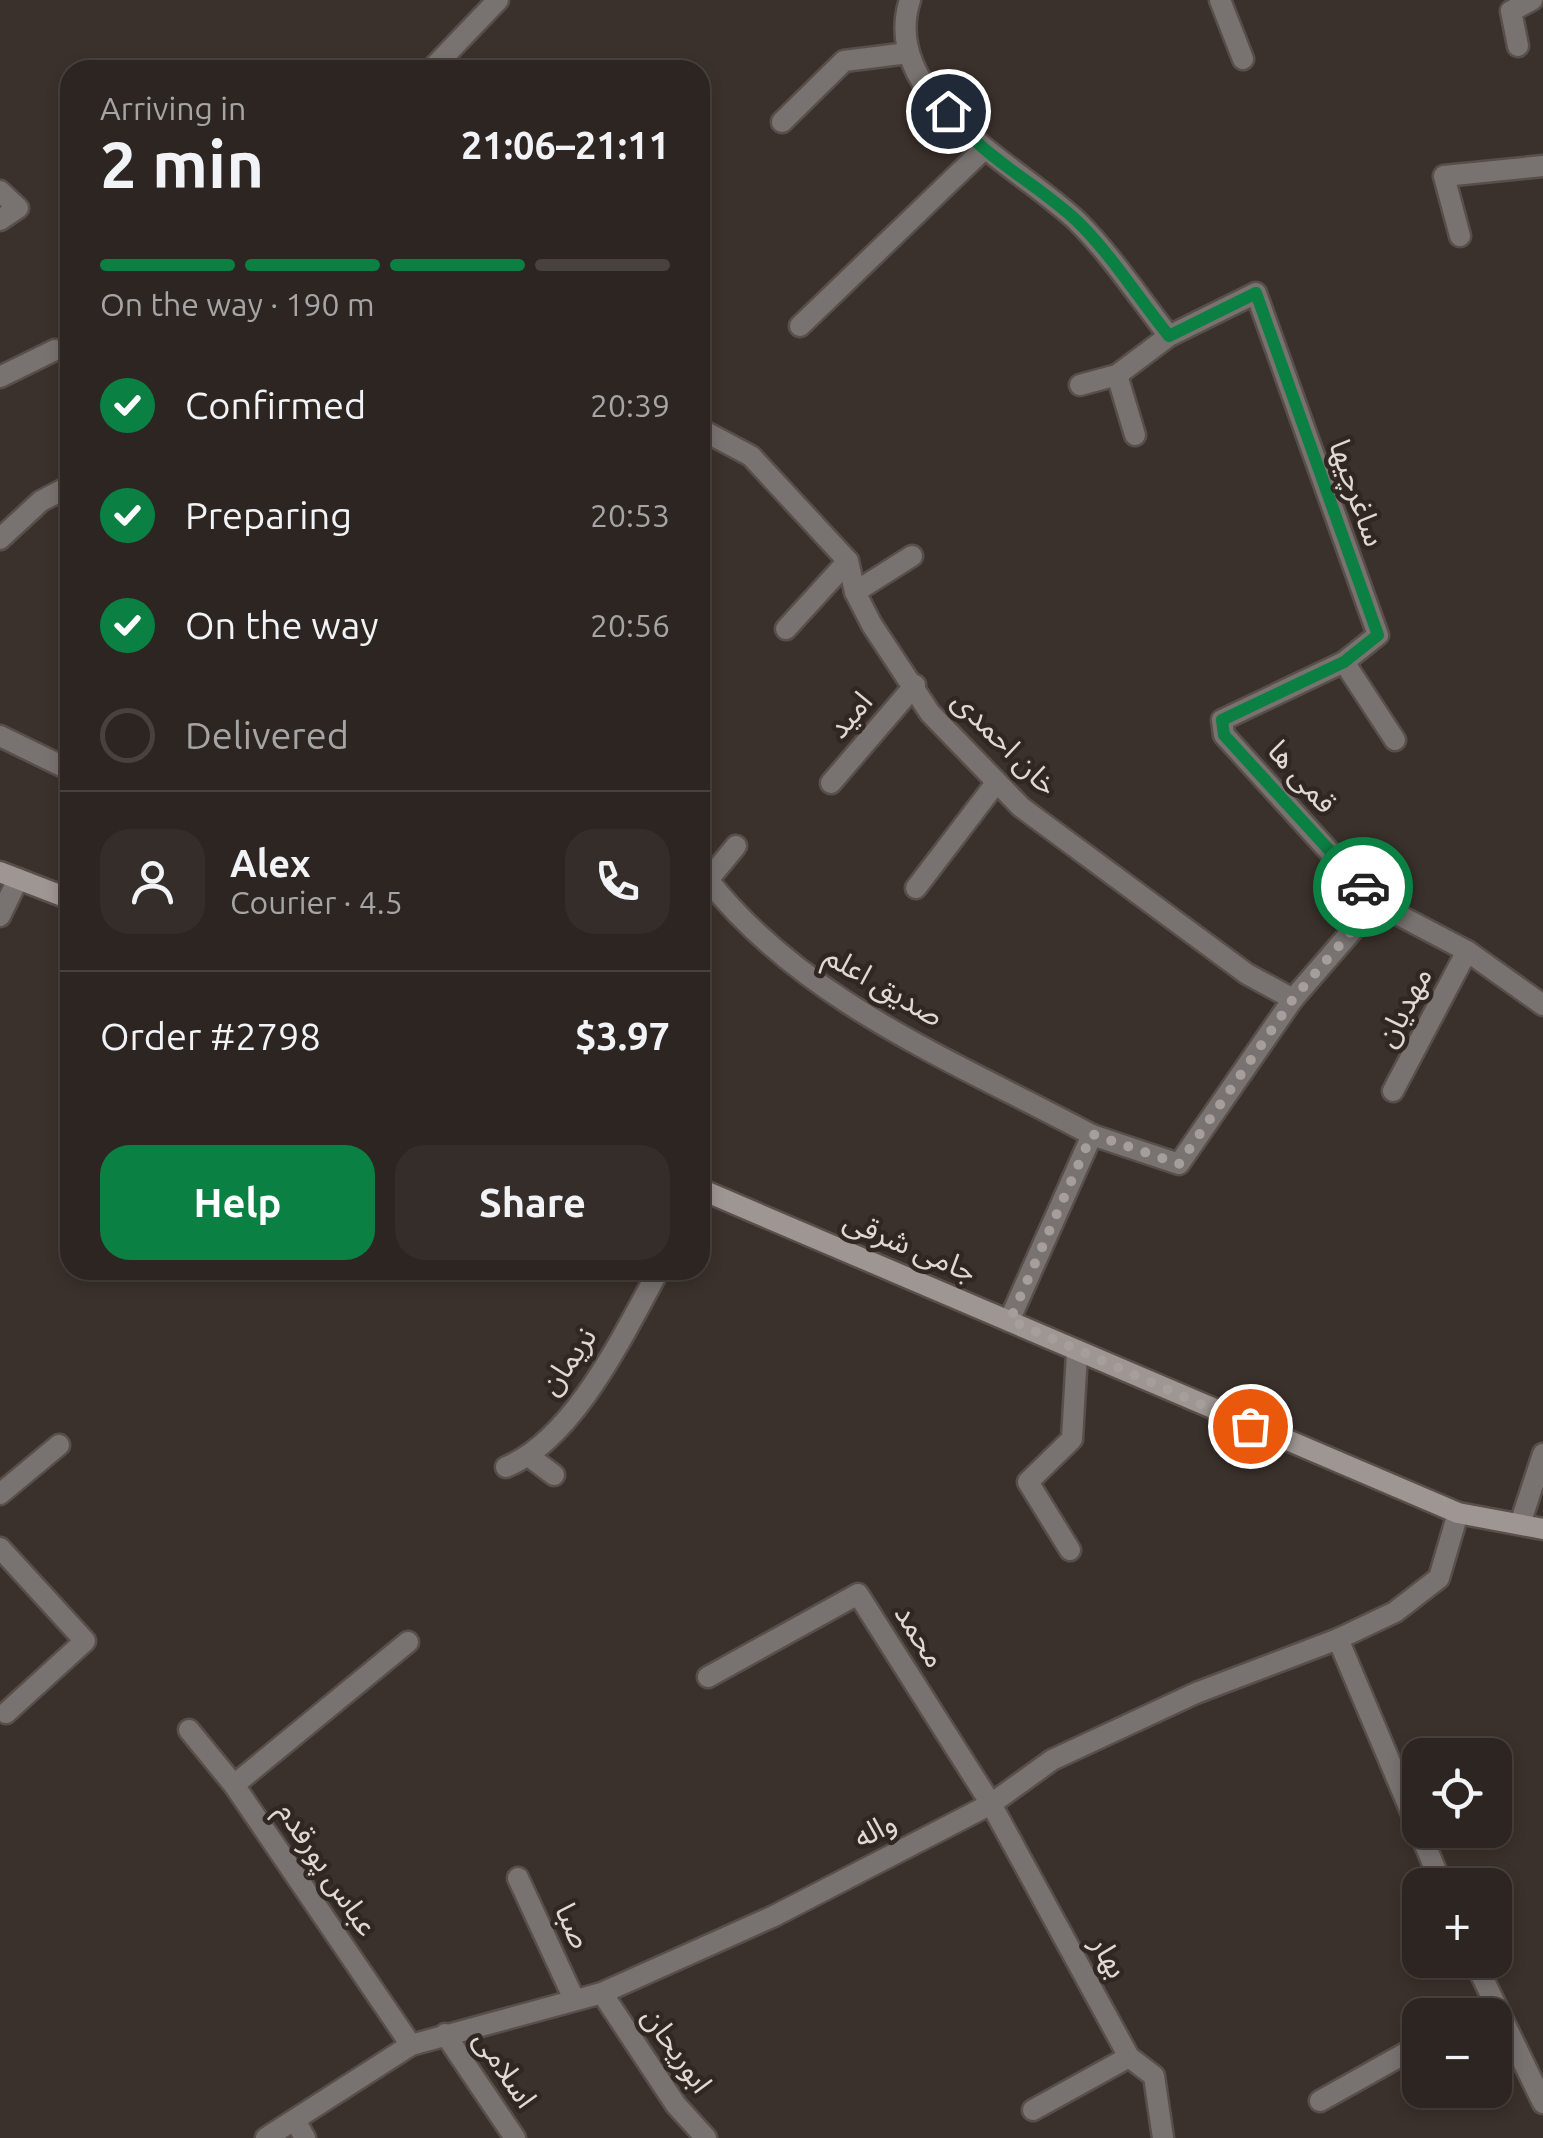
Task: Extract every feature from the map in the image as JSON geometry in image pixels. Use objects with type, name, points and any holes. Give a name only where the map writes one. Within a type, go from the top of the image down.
[{"type":"street","points":[[441,60],[498,0]]},
{"type":"street","points":[[910,0],[902,26],[918,76],[983,150],[1004,162],[1079,223],[1169,336]]},
{"type":"street","points":[[1220,0],[1243,59]]},
{"type":"street","points":[[1518,46],[1511,11],[1532,0]]},
{"type":"street","points":[[782,122],[844,61],[908,53]]},
{"type":"street","points":[[800,326],[983,150]]},
{"type":"street","points":[[1460,236],[1444,176],[1543,166]]},
{"type":"street","points":[[0,191],[18,208],[0,220]]},
{"type":"street","name":"ساغرچیها","points":[[1080,385],[1118,375],[1169,336],[1256,293],[1378,635],[1344,662],[1222,720]]},
{"type":"street","points":[[0,378],[55,350]]},
{"type":"street","points":[[1118,375],[1135,435]]},
{"type":"street","points":[[710,434],[751,456],[848,561],[786,629]]},
{"type":"street","points":[[0,539],[41,502],[60,492]]},
{"type":"street","points":[[855,592],[912,556]]},
{"type":"street","name":"خان احمدی","points":[[848,561],[855,592],[930,713],[996,783],[1247,974],[1293,999]]},
{"type":"street","points":[[1344,662],[1396,740]]},
{"type":"street","name":"امید","points":[[831,783],[914,686]]},
{"type":"street","name":"قمی ها","points":[[1222,720],[1224,735],[1376,903],[1467,951],[1543,1005]]},
{"type":"street","points":[[0,736],[60,765]]},
{"type":"street","points":[[916,888],[996,783]]},
{"type":"street","name":"صدیق اعلم","points":[[710,878],[736,846]]},
{"type":"street","points":[[0,916],[9,875],[60,895]]},
{"type":"street","name":"صدیق اعلم","points":[[710,882],[784,961],[838,999],[1092,1134],[1179,1164],[1293,999],[1376,903]]},
{"type":"street","name":"مهدیان","points":[[1392,1091],[1467,951]]},
{"type":"street","points":[[1010,1320],[1092,1134]]},
{"type":"street","name":"جامی شرقی","points":[[710,1195],[1458,1513],[1543,1529]]},
{"type":"street","name":"نریمان","points":[[506,1467],[530,1457],[578,1404],[622,1338],[653,1280]]},
{"type":"street","points":[[1070,1550],[1028,1482],[1072,1439],[1077,1353]]},
{"type":"street","points":[[0,1494],[59,1445]]},
{"type":"street","points":[[1520,1524],[1543,1454]]},
{"type":"street","points":[[530,1457],[554,1474]]},
{"type":"street","name":"واله","points":[[266,2138],[300,2129],[411,2045],[602,1993],[774,1916],[991,1804],[1052,1760],[1196,1693],[1338,1639],[1394,1612],[1439,1578],[1458,1513]]},
{"type":"street","points":[[0,1548],[85,1641],[6,1713]]},
{"type":"street","name":"محمد","points":[[708,1677],[858,1594],[991,1804]]},
{"type":"street","points":[[1338,1639],[1435,1868]]},
{"type":"street","points":[[234,1785],[408,1642]]},
{"type":"street","name":"عباس پورقدم","points":[[189,1730],[234,1785],[411,2045]]},
{"type":"street","name":"بهار","points":[[991,1804],[1130,2056],[1154,2076],[1163,2138]]},
{"type":"street","name":"صبا","points":[[518,1878],[574,1999]]},
{"type":"street","name":"ابوریحان","points":[[602,1993],[676,2105],[706,2138]]},
{"type":"street","name":"اسلامی","points":[[446,2034],[516,2138]]},
{"type":"street","points":[[1512,2043],[1543,2103]]},
{"type":"street","points":[[1320,2101],[1402,2055]]},
{"type":"street","points":[[1033,2110],[1130,2056]]},
{"type":"way so far","points":[[1250,1426],[1077,1353],[1010,1320],[1092,1134],[1179,1164],[1293,999],[1376,903],[1363,887]]},
{"type":"route","points":[[948,111],[983,150],[1004,162],[1079,223],[1169,336],[1256,293],[1378,635],[1344,662],[1222,720],[1224,735],[1363,887]]}]
